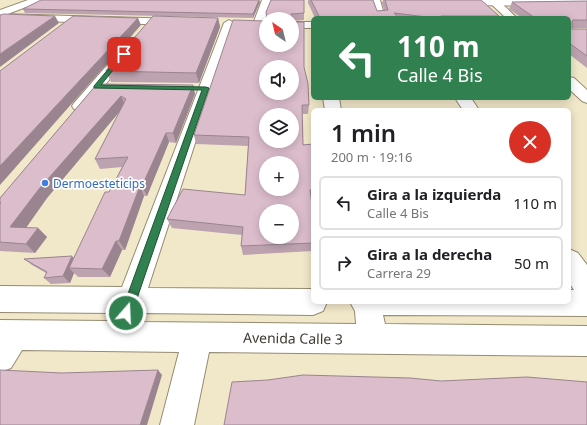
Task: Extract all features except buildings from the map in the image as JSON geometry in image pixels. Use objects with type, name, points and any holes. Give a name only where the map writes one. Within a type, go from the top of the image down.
[{"type":"main road","points":[[0,15],[27,0]]},
{"type":"main road","points":[[0,15],[36,0]]},
{"type":"main road","points":[[258,24],[267,0]]},
{"type":"main road","points":[[375,0],[379,16]]},
{"type":"main road","points":[[443,2],[583,2]]},
{"type":"main road","points":[[490,2],[501,16]]},
{"type":"main road","points":[[490,2],[509,16]]},
{"type":"main road","points":[[0,15],[73,19],[143,31],[190,22]]},
{"type":"main road","points":[[61,28],[73,19]]},
{"type":"main road","points":[[118,336],[198,88],[229,23]]},
{"type":"main road","points":[[299,25],[311,25]]},
{"type":"main road","points":[[71,116],[104,87],[143,31]]},
{"type":"main road","points":[[571,71],[587,85]]},
{"type":"main road","points":[[571,82],[587,98]]},
{"type":"main road","points":[[571,263],[587,287]]},
{"type":"main road","points":[[0,299],[311,302]]},
{"type":"main road","points":[[571,303],[587,303]]},
{"type":"main road","points":[[365,304],[373,338]]},
{"type":"main road","name":"Avenida Calle 3","points":[[5,342],[118,336],[587,341]]},
{"type":"main road","points":[[177,425],[197,337]]},
{"type":"place","name":"Dermoesteticips","points":[[45,183]]},
{"type":"route","points":[[124,54],[96,87],[206,88],[126,313]]}]
